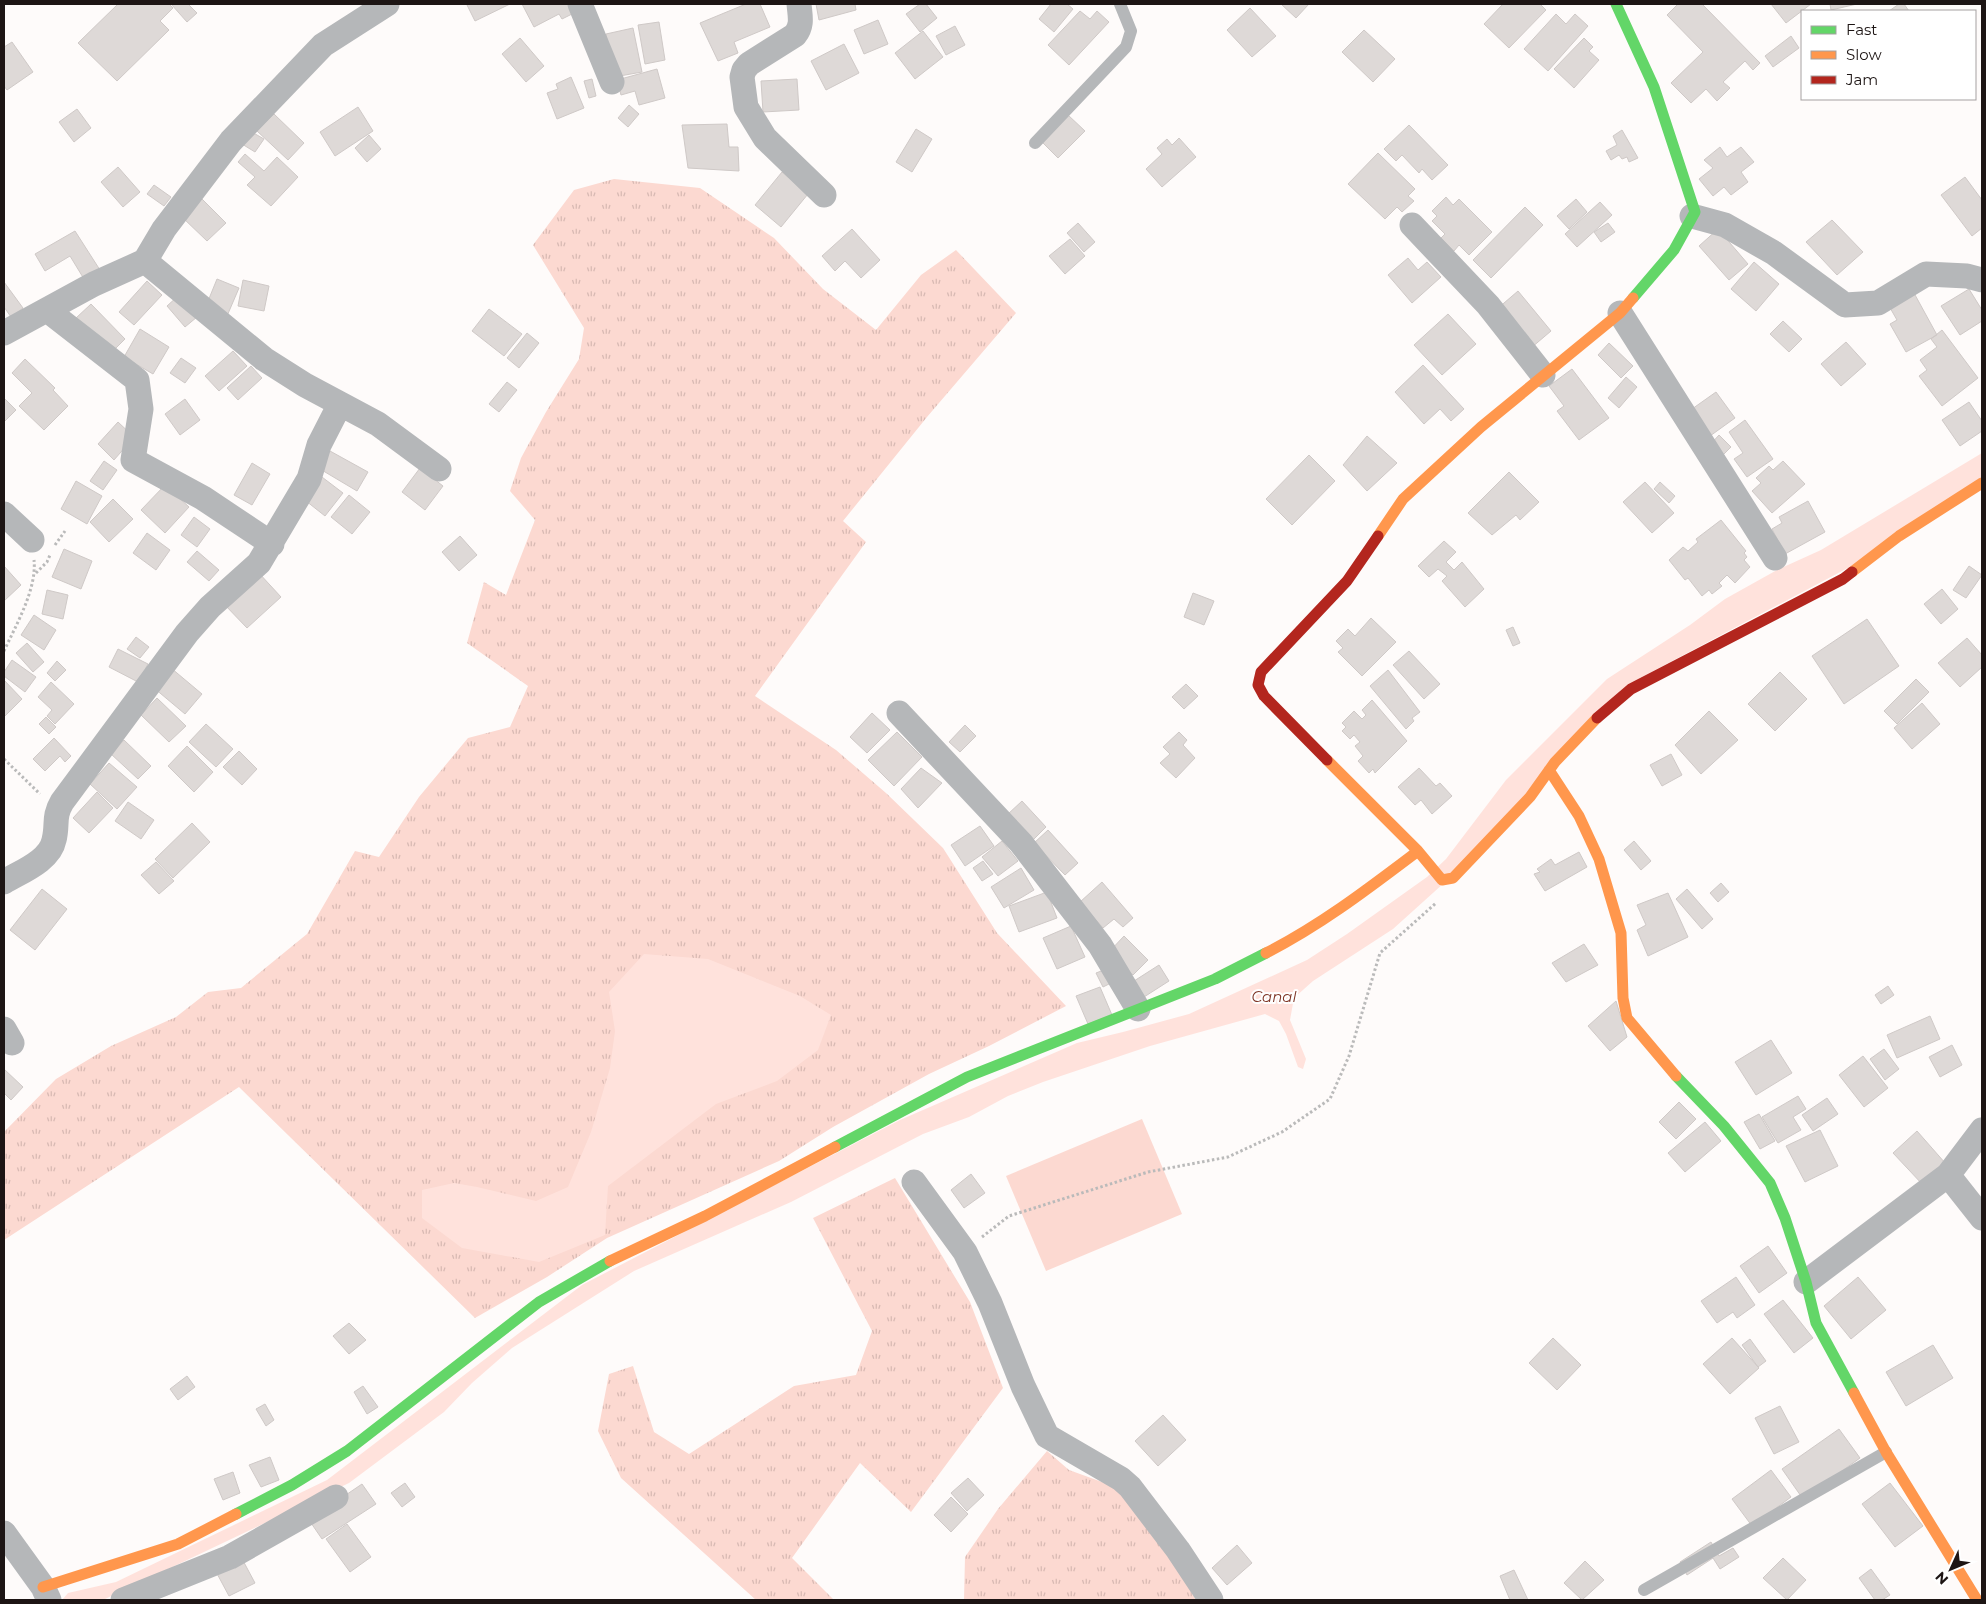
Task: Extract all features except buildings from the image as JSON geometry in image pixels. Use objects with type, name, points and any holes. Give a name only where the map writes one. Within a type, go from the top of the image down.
[{"type":"street","points":[[4,333],[94,284],[145,261],[164,229],[231,141],[323,45],[387,4]]},
{"type":"street","points":[[580,4],[612,82]]},
{"type":"street","points":[[799,4],[801,23],[795,35],[749,64],[744,70],[742,77],[745,100],[746,107],[765,138],[824,195]]},
{"type":"street","points":[[1616,4],[1620,17],[1654,86],[1694,212],[1692,216],[1674,250],[1620,313],[1542,375],[1481,427],[1403,499],[1347,581],[1261,672],[1258,684],[1264,696],[1444,879],[1453,878],[1530,797],[1549,770],[1593,722],[1631,689],[1843,579],[1899,536],[1982,483]]},
{"type":"street","points":[[1692,216],[1725,225],[1774,253],[1845,305],[1878,303],[1926,274],[1968,276],[1982,280]]},
{"type":"street","points":[[1412,225],[1488,305],[1542,375]]},
{"type":"street","points":[[145,261],[264,359],[305,386],[378,424],[439,469]]},
{"type":"street","points":[[47,310],[138,380],[141,409],[133,460],[203,498],[272,544]]},
{"type":"street","points":[[1620,313],[1775,558]]},
{"type":"street","points":[[4,882],[44,857],[51,849],[55,839],[56,810],[187,633],[210,607],[259,563],[309,479],[319,445],[340,404]]},
{"type":"street","points":[[4,514],[44,542]]},
{"type":"street","points":[[899,713],[1021,844],[1100,945],[1138,1009]]},
{"type":"street","points":[[1549,770],[1579,816],[1599,859],[1621,933],[1623,998],[1627,1018],[1688,1091],[1724,1126],[1770,1184],[1785,1218],[1806,1282],[1816,1323],[1886,1452],[1977,1600]]},
{"type":"street","points":[[4,1533],[47,1595],[132,1560],[178,1544],[283,1489],[347,1452],[539,1302],[597,1267],[705,1216],[967,1077],[1215,979],[1288,942],[1349,904],[1418,851]]},
{"type":"street","points":[[1806,1282],[1948,1175],[1982,1130]]},
{"type":"street","points":[[1948,1175],[1982,1218]]},
{"type":"street","points":[[914,1182],[965,1252],[990,1303],[1046,1436],[1121,1479],[1130,1487],[1178,1550],[1211,1600]]},
{"type":"street","points":[[123,1600],[230,1557],[336,1498]]},
{"type":"lane","points":[[1035,143],[1126,47],[1131,31],[1120,4]]},
{"type":"lane","points":[[1644,1590],[1886,1452]]},
{"type":"path","points":[[44,542],[65,531]]},
{"type":"path","points":[[4,651],[21,616],[36,572]]},
{"type":"path","points":[[4,759],[56,810]]},
{"type":"path","points":[[965,1252],[1009,1216],[1148,1172],[1228,1157],[1282,1132],[1330,1099],[1348,1056],[1380,953],[1435,906],[1444,879]]},
{"type":"green space","points":[[614,179],[700,188],[774,238],[823,289],[876,330],[921,275],[956,250],[1016,313],[927,417],[843,521],[866,542],[755,696],[836,750],[886,793],[943,848],[997,933],[1066,1006],[989,1046],[929,1074],[833,1127],[779,1161],[607,1238],[547,1277],[475,1318],[239,1087],[4,1240],[4,1132],[56,1079],[111,1046],[176,1017],[208,992],[241,988],[307,934],[355,851],[379,857],[419,797],[468,738],[510,727],[528,686],[467,643],[484,582],[506,595],[535,520],[510,491],[521,458],[546,412],[579,359],[584,328],[533,245],[574,190]]},
{"type":"green space","points":[[1142,1119],[1182,1214],[1046,1271],[1006,1176]]},
{"type":"green space","points":[[895,1178],[970,1302],[1003,1388],[911,1512],[860,1463],[792,1558],[834,1600],[756,1600],[621,1478],[598,1431],[609,1374],[633,1366],[654,1432],[689,1454],[794,1386],[856,1375],[872,1331],[813,1218]]},
{"type":"green space","points":[[1047,1451],[1069,1470],[1113,1486],[1156,1534],[1196,1600],[964,1600],[965,1557],[998,1509]]},
{"type":"water","name":"Canal","points":[[1982,453],[1982,480],[1859,562],[1640,678],[1444,883],[1393,929],[1313,981],[1294,998],[1290,1020],[1306,1059],[1303,1069],[1298,1067],[1286,1034],[1279,1021],[1265,1014],[1150,1046],[1043,1082],[1008,1096],[969,1117],[923,1134],[791,1202],[634,1271],[512,1348],[472,1383],[444,1412],[349,1483],[103,1600],[62,1600],[68,1593],[116,1582],[327,1480],[582,1285],[900,1120],[1077,1043],[1189,1014],[1307,960],[1427,877],[1446,859],[1506,780],[1607,679],[1690,625],[1725,599],[1777,570],[1821,550]]},
{"type":"water","points":[[644,954],[708,959],[800,996],[831,1015],[818,1050],[777,1081],[716,1104],[608,1186],[605,1235],[539,1262],[462,1248],[422,1218],[422,1190],[454,1183],[536,1201],[568,1187],[591,1132],[610,1068],[615,1031],[609,992]]},
{"type":"traffic: fast","points":[[1616,4],[1654,87],[1695,212],[1674,250],[1633,298]]},
{"type":"traffic: fast","points":[[835,1147],[967,1077],[1215,979],[1266,953]]},
{"type":"traffic: fast","points":[[1676,1076],[1724,1126],[1770,1183],[1785,1218],[1806,1282],[1816,1323],[1854,1393]]},
{"type":"traffic: fast","points":[[236,1514],[292,1485],[347,1451],[539,1302],[610,1261]]},
{"type":"traffic: slow","points":[[1378,536],[1403,499],[1481,427],[1620,313],[1633,298]]},
{"type":"traffic: slow","points":[[1852,572],[1899,536],[1982,483]]},
{"type":"traffic: slow","points":[[1327,760],[1418,851],[1442,880],[1453,878],[1530,797],[1555,762],[1597,718]]},
{"type":"traffic: slow","points":[[1549,770],[1579,816],[1599,859],[1621,933],[1623,998],[1627,1018],[1676,1076]]},
{"type":"traffic: slow","points":[[1266,953],[1325,918],[1418,851]]},
{"type":"traffic: slow","points":[[610,1261],[705,1216],[835,1147]]},
{"type":"traffic: slow","points":[[1854,1393],[1886,1452],[1977,1600]]},
{"type":"traffic: slow","points":[[43,1587],[178,1544],[236,1514]]},
{"type":"traffic: jam","points":[[1327,760],[1264,696],[1258,685],[1261,672],[1347,581],[1378,536]]},
{"type":"traffic: jam","points":[[1597,718],[1631,689],[1843,579],[1852,572]]}]
